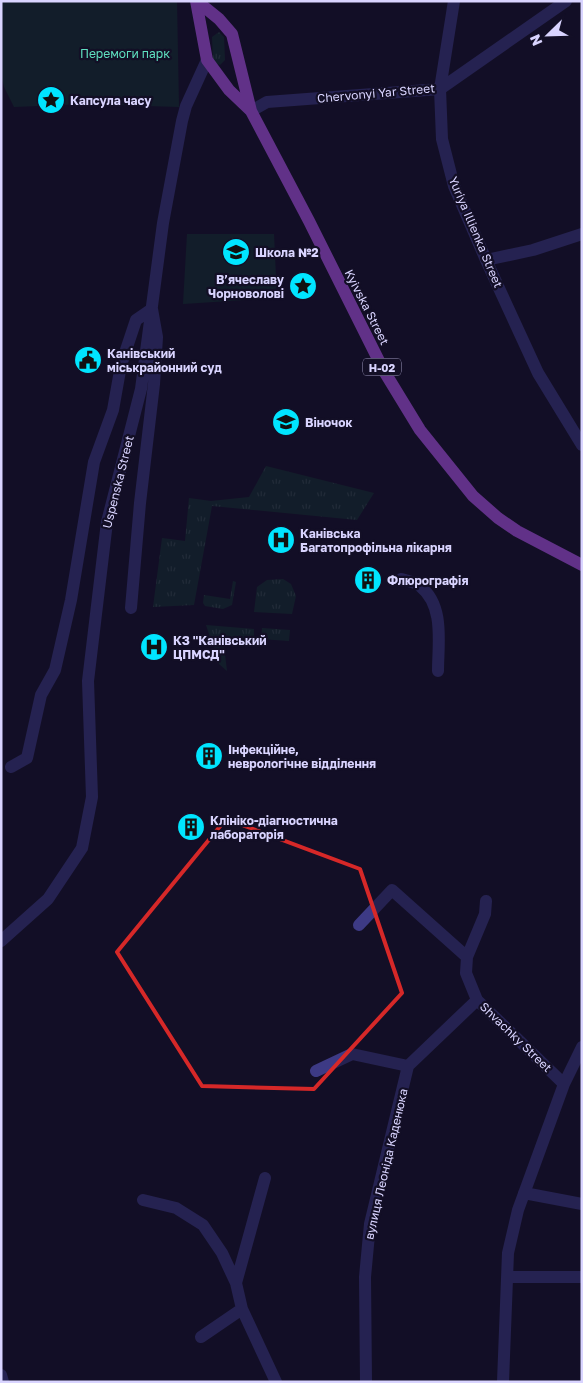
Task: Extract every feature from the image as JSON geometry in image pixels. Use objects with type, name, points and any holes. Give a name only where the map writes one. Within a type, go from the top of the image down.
[{"type":"main road","name":"Н-02","points":[[196,1],[207,60]]},
{"type":"main road","name":"Kyivska Street","points":[[196,1],[218,19],[232,34],[252,111],[384,371],[420,430],[473,496],[498,518],[517,531],[582,565]]},
{"type":"main road","name":"Kyivska Street","points":[[207,60],[229,90],[252,111]]},
{"type":"street","name":"Yuriya Illienka Street","points":[[454,1],[440,89],[442,139],[454,186],[538,373],[582,445]]},
{"type":"street","name":"Chervonyi Yar Street","points":[[252,111],[267,102],[440,89],[566,1]]},
{"type":"street","name":"Uspenska Street","points":[[1,941],[48,899],[82,848],[92,796],[88,681],[107,522],[141,389],[163,223],[182,121],[186,106],[207,60]]},
{"type":"street","points":[[486,260],[532,250],[582,234]]},
{"type":"street","points":[[11,767],[27,758],[41,695],[55,670],[71,600],[94,462],[113,410],[121,365],[136,320],[152,309],[157,337],[154,384],[140,503],[131,608]]},
{"type":"street","points":[[402,579],[419,585],[436,606],[439,634],[438,671]]},
{"type":"street","points":[[359,925],[392,890],[467,957]]},
{"type":"street","name":"Shvachky Street","points":[[486,901],[485,914],[467,957],[466,974],[477,1000],[564,1084]]},
{"type":"street","points":[[316,1071],[352,1054],[408,1066],[477,1000]]},
{"type":"street","points":[[503,1382],[508,1254],[518,1210],[564,1084],[582,1047]]},
{"type":"street","name":"вулиця Леоніда Каденюка","points":[[366,1382],[365,1276],[370,1224],[408,1066]]},
{"type":"street","points":[[236,1283],[265,1178]]},
{"type":"street","points":[[524,1193],[582,1204]]},
{"type":"street","points":[[143,1200],[176,1208],[203,1225],[222,1254],[236,1283],[242,1309],[276,1382]]},
{"type":"street","points":[[507,1278],[582,1278]]},
{"type":"street","points":[[201,1337],[242,1309]]},
{"type":"street","points":[[1,1375],[2,1382]]},
{"type":"highlighted area","points":[[226,819],[360,869],[402,993],[314,1089],[202,1086],[117,952]]},
{"type":"green space","name":"Перемоги парк","points":[[1,1],[177,1],[179,107],[85,104],[14,107],[4,87],[1,74]]},
{"type":"green space","points":[[219,32],[224,37],[225,60],[220,65],[213,62],[212,37]]},
{"type":"green space","points":[[187,234],[274,234],[277,298],[183,304]]},
{"type":"green space","points":[[266,466],[374,493],[357,520],[212,506],[194,605],[153,607],[162,538],[185,541],[189,498],[211,501],[249,497]]},
{"type":"green space","points":[[283,579],[291,584],[296,596],[292,614],[254,612],[257,587],[267,580]]},
{"type":"green space","points":[[233,581],[236,582],[232,605],[223,609],[205,606],[203,603],[204,595],[230,599]]},
{"type":"green space","points":[[206,625],[254,629],[254,640],[223,638],[227,671],[219,664]]},
{"type":"green space","points":[[262,628],[290,630],[289,641],[261,639]]},
{"type":"place","name":"Капсула часу","points":[[51,100]]},
{"type":"place","name":"Школа №2","points":[[236,252]]},
{"type":"place","name":"В’ячеславу Чорноволові","points":[[303,286]]},
{"type":"place","name":"Канівський міськрайонний суд","points":[[88,360]]},
{"type":"place","name":"Віночок","points":[[286,422]]},
{"type":"place","name":"Канівська Багатопрофільна лікарня","points":[[281,540]]},
{"type":"place","name":"Флюрографія","points":[[368,580]]},
{"type":"place","name":"КЗ \"Канівський ЦПМСД\"","points":[[154,647]]},
{"type":"place","name":"Інфекційне, неврологічне відділення","points":[[209,756]]},
{"type":"place","name":"Клініко-діагностична лабораторія","points":[[191,827]]}]
